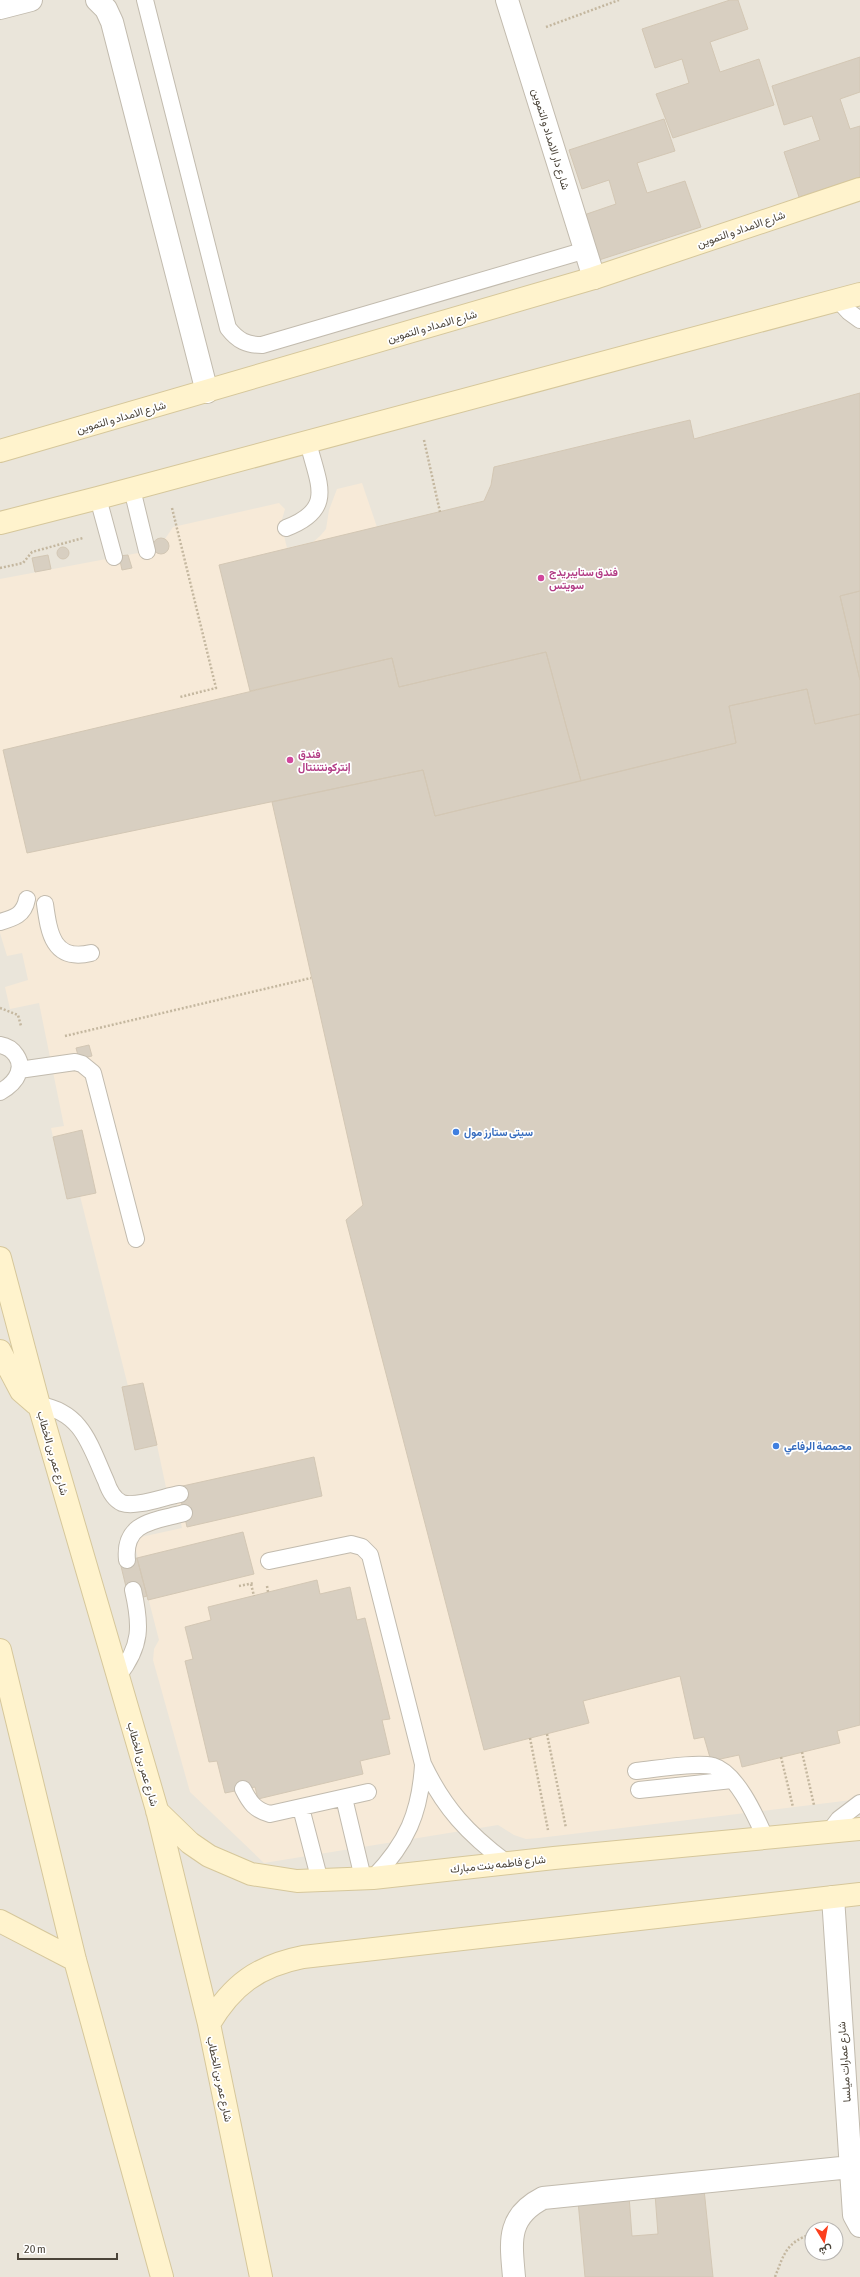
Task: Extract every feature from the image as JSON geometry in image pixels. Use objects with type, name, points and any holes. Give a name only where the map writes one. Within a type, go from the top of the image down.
[{"type":"street","points":[[0,8],[31,0]]},
{"type":"street","points":[[97,0],[106,9],[112,22],[207,392]]},
{"type":"street","name":"شارع دار الامداد و التموين","points":[[507,0],[594,278]]},
{"type":"street","name":"شارع الامداد و التموين","points":[[0,451],[207,392],[594,278],[860,189]]},
{"type":"street","points":[[0,523],[860,294]]},
{"type":"street","name":"شارع عمر بن الخطاب","points":[[0,1258],[38,1405],[157,1810],[209,2024],[261,2277]]},
{"type":"street","points":[[0,1351],[21,1391],[38,1405]]},
{"type":"street","points":[[0,1650],[75,1960],[162,2277]]},
{"type":"street","name":"شارع فاطمه بنت مبارك","points":[[157,1810],[190,1843],[230,1866],[274,1879],[320,1881],[368,1878],[563,1857],[860,1829]]},
{"type":"street","points":[[209,2024],[219,2007],[248,1978],[265,1968],[296,1958],[860,1894]]},
{"type":"street","name":"شارع عمارات ميلسا","points":[[833,1897],[854,2215],[860,2226]]},
{"type":"street","points":[[0,1921],[75,1960]]},
{"type":"street","points":[[514,2277],[511,2245],[513,2230],[519,2216],[529,2205],[543,2198],[851,2167]]},
{"type":"lane","points":[[145,0],[228,328],[234,336],[242,342],[262,345],[586,250]]},
{"type":"lane","points":[[838,300],[848,312],[860,320]]},
{"type":"lane","points":[[286,528],[302,522],[311,516],[319,499],[319,489],[308,442]]},
{"type":"lane","points":[[132,489],[147,551]]},
{"type":"lane","points":[[98,498],[114,557]]},
{"type":"lane","points":[[0,922],[18,916],[26,905],[27,899]]},
{"type":"lane","points":[[45,904],[52,938],[58,948],[79,956],[91,953]]},
{"type":"lane","points":[[0,1045],[8,1047],[15,1053],[19,1070],[15,1080],[0,1092]]},
{"type":"lane","points":[[19,1070],[75,1062],[82,1064],[93,1072],[136,1239]]},
{"type":"lane","points":[[38,1405],[60,1411],[79,1426],[85,1435],[112,1495],[122,1502],[134,1504],[180,1494]]},
{"type":"lane","points":[[127,1560],[127,1546],[134,1532],[139,1526],[146,1522],[184,1513]]},
{"type":"lane","points":[[269,1561],[351,1544],[362,1547],[370,1555],[375,1566],[423,1764],[434,1787],[449,1809],[466,1829],[507,1863]]},
{"type":"lane","points":[[118,1676],[134,1652],[138,1638],[139,1624],[133,1590]]},
{"type":"lane","points":[[344,1798],[368,1878],[391,1859],[405,1838],[416,1814],[421,1789],[423,1764]]},
{"type":"lane","points":[[636,1771],[703,1765],[714,1766],[732,1780],[750,1805],[765,1837]]},
{"type":"lane","points":[[639,1790],[732,1780]]},
{"type":"lane","points":[[243,1789],[251,1804],[259,1811],[270,1814],[368,1792]]},
{"type":"lane","points":[[816,1833],[839,1819],[860,1803]]},
{"type":"lane","points":[[301,1808],[320,1881]]},
{"type":"path","points":[[519,37],[619,0]]},
{"type":"path","points":[[417,412],[440,512]]},
{"type":"path","points":[[177,526],[216,688],[180,697]]},
{"type":"path","points":[[0,568],[23,563],[32,552],[107,532]]},
{"type":"path","points":[[62,1036],[311,978]]},
{"type":"path","points":[[251,1584],[254,1596]]},
{"type":"path","points":[[547,1734],[563,1857]]},
{"type":"path","points":[[530,1738],[563,1857]]},
{"type":"path","points":[[802,1752],[816,1833]]},
{"type":"path","points":[[781,1757],[816,1833]]},
{"type":"path","points":[[775,2277],[787,2248],[796,2240],[804,2237]]},
{"type":"shaded area","points":[[0,0],[860,0],[860,2277],[0,2277]]},
{"type":"shaded area","name":"سيتى ستارز مول","points":[[860,393],[860,1799],[526,1839],[514,1835],[498,1825],[264,1863],[190,1792],[153,1660],[154,1649],[159,1640],[135,1547],[141,1537],[182,1528],[174,1491],[167,1492],[157,1445],[135,1450],[122,1387],[128,1386],[80,1196],[67,1199],[51,1128],[64,1126],[39,1003],[10,1009],[5,987],[28,980],[22,953],[7,956],[0,933],[0,579],[154,550],[156,553],[163,554],[169,549],[168,542],[165,539],[173,527],[279,503],[285,509],[281,523],[287,548],[313,542],[326,529],[329,510],[337,489],[362,483],[377,527],[484,501],[491,485],[494,467],[690,420],[694,439]]},
{"type":"building","points":[[730,0],[738,0],[748,29],[710,42],[720,72],[759,59],[774,105],[673,138],[656,94],[689,83],[682,59],[655,68],[642,29]]},
{"type":"building","points":[[860,57],[860,92],[840,99],[850,129],[860,126],[860,177],[799,197],[784,152],[820,140],[812,116],[784,125],[772,86]]},
{"type":"building","points":[[664,119],[675,151],[637,163],[647,193],[685,181],[701,227],[596,261],[581,216],[616,204],[609,180],[582,189],[569,150]]},
{"type":"building","name":"فندق ستايبريدج سويتس","points":[[860,393],[860,591],[840,596],[860,680],[860,714],[815,724],[807,689],[729,706],[736,743],[581,781],[546,652],[399,687],[392,658],[250,691],[219,565],[484,501],[491,485],[494,467],[690,420],[694,439]]},
{"type":"building","points":[[161,538],[167,540],[169,546],[167,552],[161,554],[155,552],[153,546],[155,540]]},
{"type":"building","points":[[65,547],[68,548],[68,558],[61,559],[58,558],[57,551],[58,548]]},
{"type":"building","points":[[48,555],[51,569],[35,572],[32,558]]},
{"type":"building","points":[[128,555],[132,568],[122,570],[119,556]]},
{"type":"building","points":[[860,591],[860,680],[840,596]]},
{"type":"building","name":"فندق إنتركونتننتال","points":[[546,652],[581,781],[435,816],[423,770],[27,853],[3,750],[392,658],[399,687]]},
{"type":"building","points":[[807,689],[815,724],[860,714],[860,1725],[837,1731],[840,1743],[742,1767],[739,1755],[711,1761],[704,1737],[694,1739],[680,1676],[583,1701],[589,1723],[484,1750],[346,1220],[363,1205],[272,802],[423,770],[435,816],[736,743],[729,706]]},
{"type":"building","points":[[89,1045],[92,1056],[79,1059],[76,1048]]},
{"type":"building","points":[[82,1130],[96,1193],[67,1199],[53,1137]]},
{"type":"building","points":[[143,1383],[157,1445],[135,1450],[122,1387]]},
{"type":"building","points":[[314,1457],[322,1496],[187,1527],[178,1487]]},
{"type":"building","points":[[243,1532],[254,1574],[148,1600],[137,1558]]},
{"type":"building","points":[[137,1558],[147,1596],[140,1598],[127,1591],[120,1562]]},
{"type":"building","points":[[317,1580],[320,1594],[350,1587],[357,1620],[365,1618],[390,1719],[382,1720],[390,1754],[360,1761],[363,1774],[258,1799],[255,1787],[225,1793],[217,1761],[209,1762],[185,1661],[193,1659],[185,1627],[211,1620],[208,1607]]},
{"type":"building","points":[[704,2189],[713,2277],[585,2277],[578,2201],[629,2196],[632,2236],[658,2234],[655,2194]]},
{"type":"place","name":"فندق ستايبريدج سويتس","points":[[541,578]]},
{"type":"place","name":"فندق إنتركونتننتال","points":[[290,760]]},
{"type":"place","name":"سيتى ستارز مول","points":[[456,1132]]},
{"type":"place","name":"محمصة الرفاعي","points":[[776,1446]]}]
